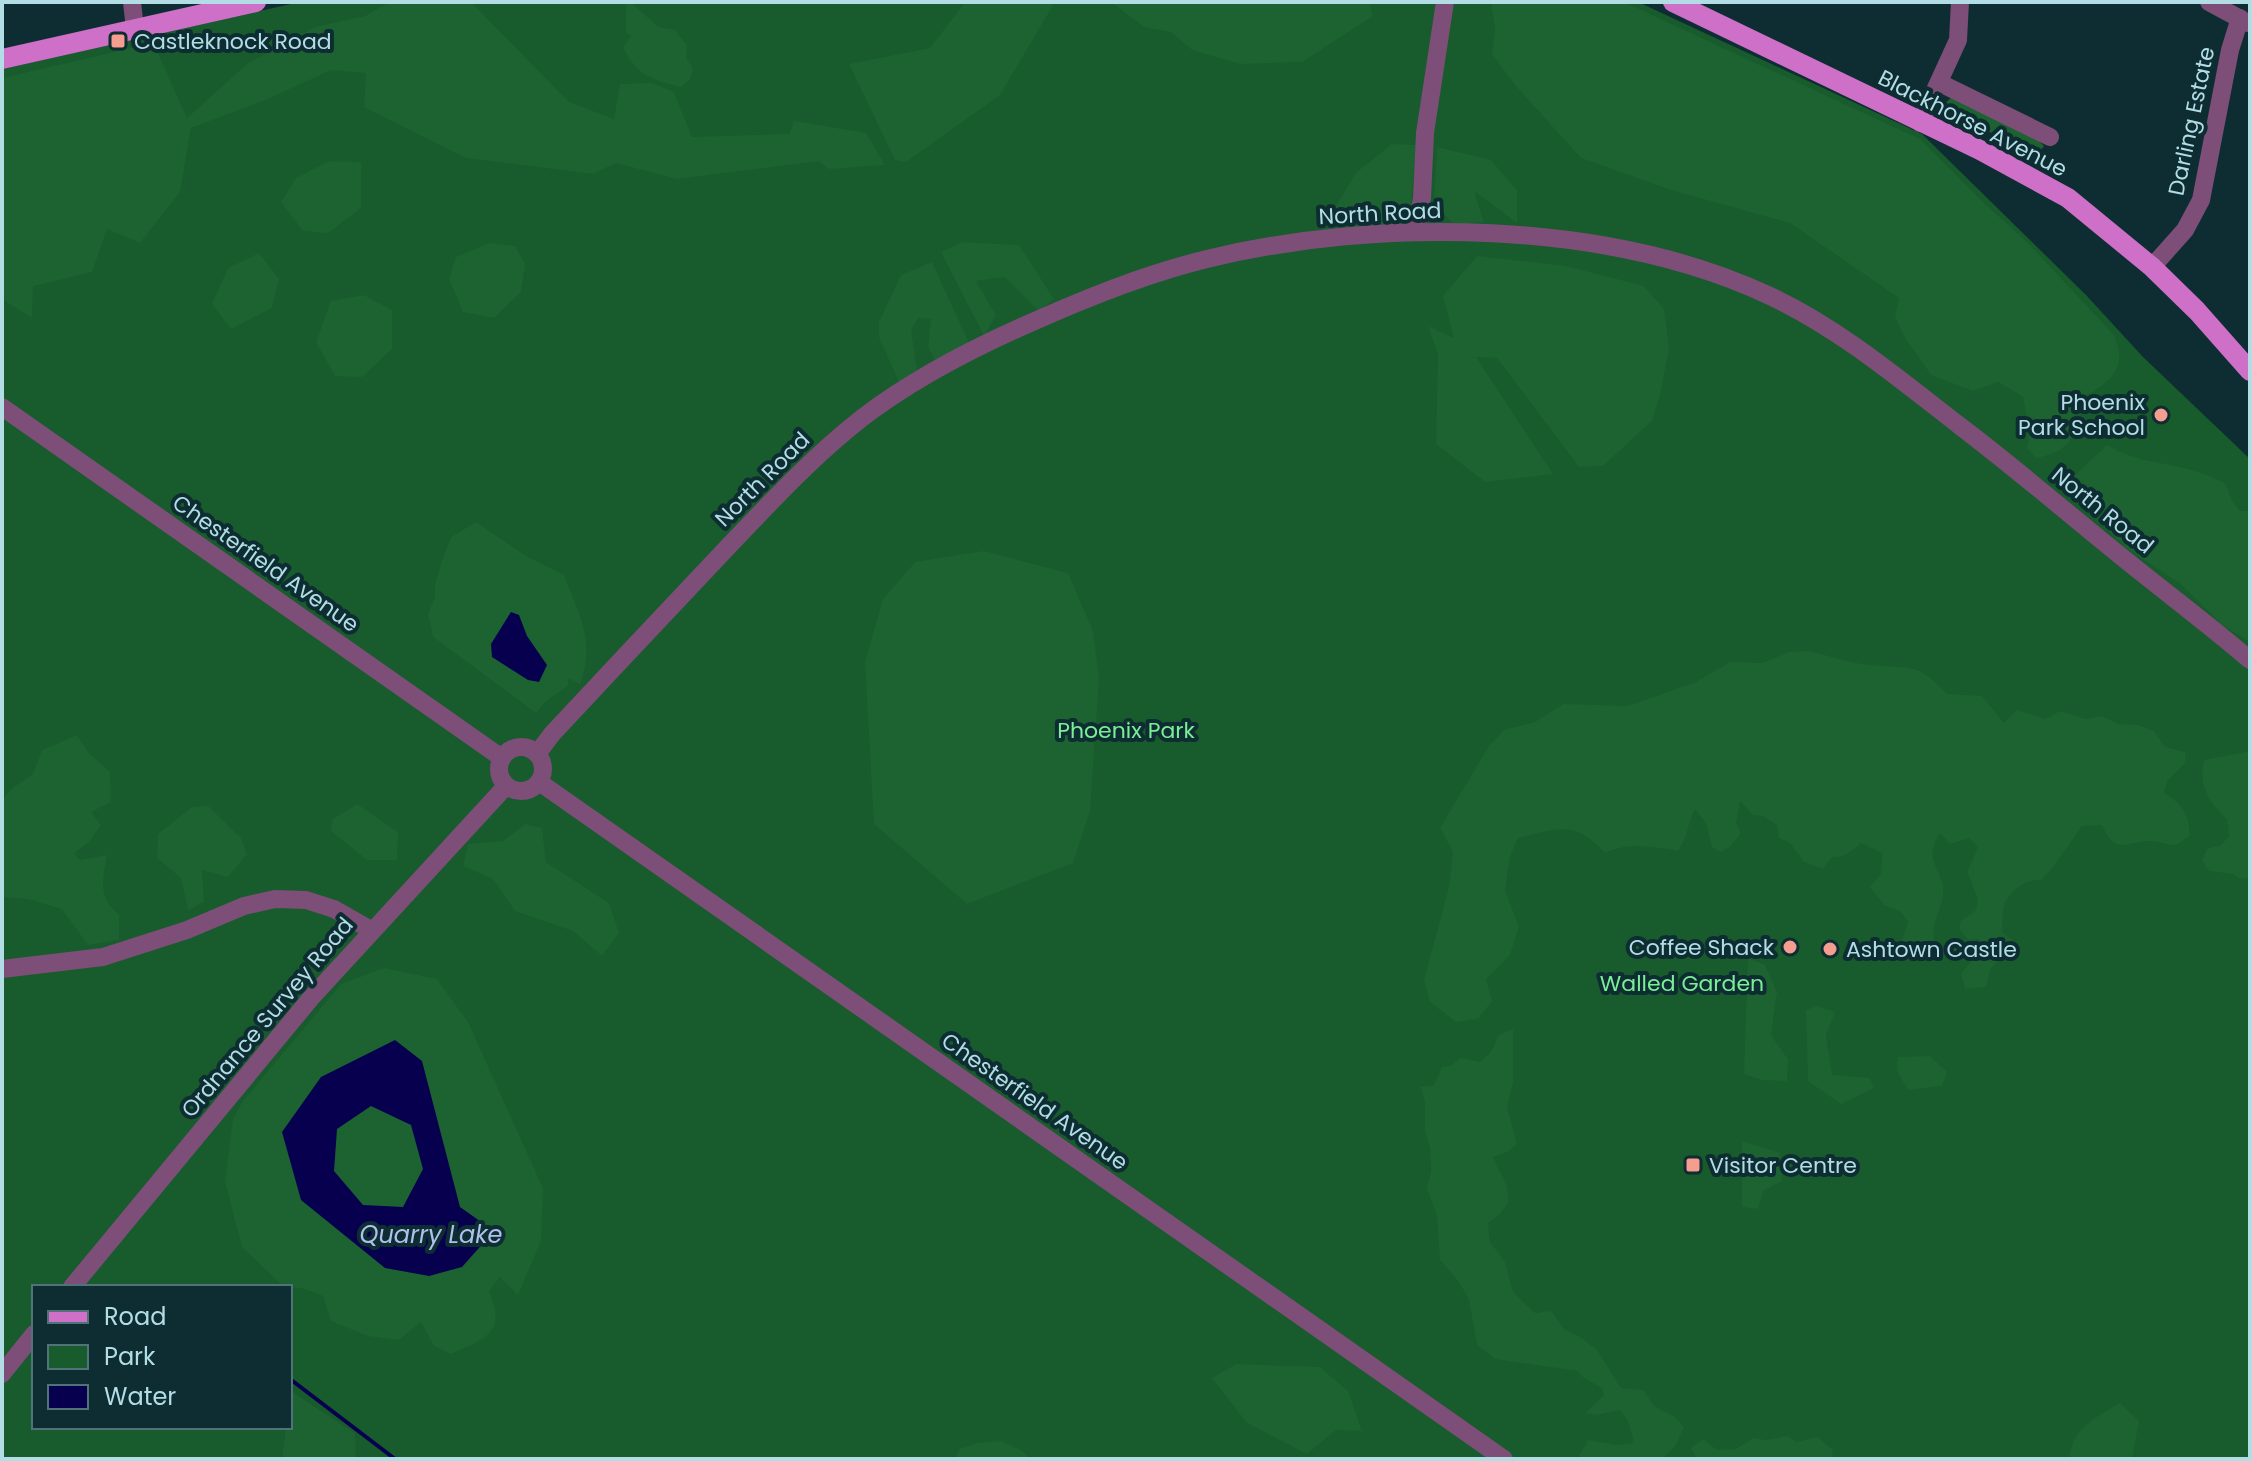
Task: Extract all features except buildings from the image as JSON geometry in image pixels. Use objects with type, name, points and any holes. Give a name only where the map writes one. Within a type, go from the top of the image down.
[{"type":"main road","points":[[2,59],[256,2]]},
{"type":"main road","name":"Blackhorse Avenue","points":[[1673,2],[2013,166],[2068,198],[2152,267],[2197,311],[2250,371]]},
{"type":"street","points":[[132,2],[135,29]]},
{"type":"street","points":[[1416,232],[1422,198],[1425,133],[1445,2]]},
{"type":"street","points":[[1920,123],[1958,40],[1960,2]]},
{"type":"street","name":"Darling Estate","points":[[2152,267],[2185,230],[2201,200],[2230,50],[2245,21],[2209,2]]},
{"type":"street","points":[[1940,83],[2050,137]]},
{"type":"street","name":"North Road","points":[[537,754],[552,734],[755,518],[826,449],[914,382],[976,347],[1068,306],[1158,272],[1273,245],[1416,232],[1484,234],[1594,244],[1729,278],[1774,298],[1862,350],[2043,491],[2250,660]]},
{"type":"street","name":"Chesterfield Avenue","points":[[2,407],[502,758]]},
{"type":"street","points":[[519,748],[537,754],[543,771],[539,782],[522,791],[506,786],[499,771],[502,758],[519,748]]},
{"type":"street","name":"Chesterfield Avenue","points":[[539,782],[1504,1459]]},
{"type":"street","name":"Ordnance Survey Road","points":[[74,1285],[311,998],[506,786]]},
{"type":"street","points":[[2,969],[103,957],[187,930],[244,906],[275,899],[306,900],[334,909],[371,930]]},
{"type":"street","points":[[2,1374],[32,1336]]},
{"type":"green space","name":"Phoenix Park","points":[[300,2],[1638,2],[1922,134],[2086,295],[2143,357],[2250,459],[2250,1459],[2,1459],[2,69]]},
{"type":"green space","points":[[390,2],[471,2],[569,102],[614,119],[620,84],[652,83],[674,92],[692,137],[789,134],[794,121],[866,133],[885,165],[829,169],[819,161],[677,179],[616,163],[593,174],[466,158],[364,107],[366,73],[331,70],[268,99],[191,128],[180,192],[140,243],[107,229],[92,272],[33,286],[32,318],[3,300],[2,78],[140,46],[158,53],[187,118],[248,63],[315,27],[365,16]]},
{"type":"green space","points":[[631,2],[658,27],[675,30],[687,45],[686,57],[693,69],[690,80],[681,87],[646,75],[628,57],[623,47],[631,36],[626,33],[626,3]]},
{"type":"green space","points":[[965,2],[1055,2],[1000,95],[906,162],[895,160],[849,64],[930,48]]},
{"type":"green space","points":[[1111,2],[1369,2],[1373,16],[1302,62],[1240,64],[1192,50],[1171,32],[1144,27]]},
{"type":"green space","points":[[1491,2],[1624,2],[1920,139],[2030,245],[2114,335],[2119,360],[2116,369],[2104,384],[2073,404],[2074,426],[2069,441],[2057,451],[2036,458],[2027,448],[2030,432],[2023,397],[1998,382],[1973,391],[1931,375],[1905,338],[1895,317],[1899,298],[1790,223],[1671,190],[1581,158],[1515,85],[1492,54],[1495,30]]},
{"type":"green space","points":[[1954,95],[2033,135],[2044,146],[2038,154],[2025,158],[2012,140],[1955,119],[1942,106]]},
{"type":"green space","points":[[1392,144],[1416,145],[1409,227],[1349,228],[1333,210],[1357,172]]},
{"type":"green space","points":[[1437,147],[1491,160],[1517,190],[1517,223],[1474,191],[1484,222],[1454,224],[1434,204]]},
{"type":"green space","points":[[329,161],[361,162],[361,208],[328,233],[303,231],[281,202],[296,178]]},
{"type":"green space","points":[[963,242],[1019,245],[1054,299],[1039,311],[1005,277],[976,281],[996,315],[984,336],[941,252]]},
{"type":"green space","points":[[489,243],[515,246],[525,264],[521,292],[494,318],[463,312],[449,279],[456,257]]},
{"type":"green space","points":[[259,253],[279,279],[272,308],[231,329],[212,304],[228,268]]},
{"type":"green space","points":[[1477,256],[1566,266],[1644,286],[1664,309],[1669,347],[1652,421],[1603,466],[1579,467],[1497,358],[1476,357],[1553,474],[1485,482],[1436,444],[1438,354],[1428,326],[1454,338],[1443,296]]},
{"type":"green space","points":[[932,262],[969,343],[936,362],[928,347],[931,319],[918,318],[911,330],[917,370],[899,382],[879,337],[879,322],[901,275]]},
{"type":"green space","points":[[364,295],[392,310],[392,349],[362,377],[335,376],[316,342],[331,301]]},
{"type":"green space","points":[[2107,445],[2137,458],[2193,470],[2225,483],[2240,511],[2250,511],[2250,642],[2222,625],[2181,584],[2126,548],[2093,515],[2071,479]]},
{"type":"green space","points":[[476,522],[526,556],[564,575],[584,628],[585,669],[580,684],[568,678],[568,686],[546,701],[536,713],[433,637],[428,613],[435,598],[441,563],[451,537]]},
{"type":"green space","points":[[984,551],[1068,573],[1093,631],[1099,678],[1090,811],[1073,863],[967,904],[874,824],[865,662],[883,599],[915,562]]},
{"type":"green space","points":[[1807,651],[1856,663],[1917,670],[1936,682],[1947,694],[1982,696],[2004,723],[2017,710],[2045,719],[2060,711],[2085,719],[2102,716],[2118,724],[2138,725],[2154,731],[2165,747],[2185,752],[2186,762],[2167,781],[2164,793],[2183,810],[2190,836],[2176,845],[2150,841],[2121,845],[2112,841],[2102,825],[2082,826],[2041,880],[2024,883],[2010,895],[2004,905],[2002,932],[2014,942],[1990,970],[1986,987],[1965,989],[1961,974],[1980,950],[1980,939],[1968,940],[1959,929],[1961,921],[1976,910],[1978,899],[1967,872],[1978,847],[1969,838],[1950,844],[1940,833],[1935,842],[1933,855],[1943,886],[1943,897],[1935,923],[1935,948],[1921,954],[1906,952],[1902,940],[1908,922],[1901,912],[1884,905],[1870,887],[1881,874],[1882,853],[1861,843],[1844,855],[1832,857],[1823,869],[1804,862],[1790,843],[1779,838],[1777,825],[1763,816],[1753,815],[1740,801],[1736,823],[1741,833],[1730,847],[1720,852],[1712,847],[1706,823],[1695,809],[1678,851],[1632,846],[1605,853],[1594,842],[1574,831],[1545,832],[1518,838],[1510,856],[1505,891],[1519,926],[1510,955],[1486,979],[1492,1001],[1478,1019],[1456,1022],[1430,1002],[1424,980],[1449,887],[1453,852],[1440,828],[1489,746],[1504,730],[1535,722],[1563,704],[1628,706],[1696,682],[1730,662],[1763,663],[1789,652]]},
{"type":"green space","points":[[77,735],[88,752],[110,772],[111,802],[91,812],[101,825],[89,842],[74,853],[80,860],[107,855],[104,894],[119,915],[119,940],[88,945],[62,909],[28,899],[2,897],[2,800],[11,789],[33,774],[42,750]]},
{"type":"green space","points":[[2250,751],[2250,878],[2240,879],[2233,874],[2209,871],[2202,861],[2207,849],[2221,845],[2229,836],[2227,819],[2206,792],[2202,769],[2204,760]]},
{"type":"green space","points":[[357,804],[398,832],[397,860],[367,860],[331,831],[333,819]]},
{"type":"green space","points":[[208,806],[241,838],[247,854],[228,877],[202,870],[204,902],[188,910],[181,878],[157,858],[158,834],[192,807]]},
{"type":"green space","points":[[525,824],[542,828],[546,862],[609,903],[619,933],[602,956],[573,931],[515,911],[493,879],[463,866],[468,844],[503,841]]},
{"type":"green space","points":[[1748,958],[1765,965],[1777,992],[1771,1035],[1788,1059],[1787,1081],[1762,1080],[1744,1074]]},
{"type":"green space","points":[[384,968],[437,979],[468,1022],[543,1188],[541,1241],[518,1295],[500,1277],[489,1291],[496,1317],[490,1333],[451,1354],[434,1346],[421,1322],[399,1340],[368,1336],[331,1321],[323,1296],[292,1285],[282,1285],[242,1247],[225,1182],[233,1119],[243,1101],[341,984]]},
{"type":"green space","points":[[1817,1006],[1835,1012],[1826,1035],[1832,1075],[1869,1078],[1874,1088],[1841,1104],[1808,1081],[1806,1010]]},
{"type":"green space","points":[[1513,1029],[1513,1083],[1507,1107],[1517,1144],[1493,1157],[1507,1186],[1509,1202],[1488,1223],[1490,1242],[1505,1262],[1513,1292],[1535,1313],[1551,1311],[1565,1330],[1597,1350],[1621,1388],[1643,1390],[1655,1407],[1675,1417],[1684,1427],[1676,1445],[1662,1459],[1577,1459],[1588,1440],[1617,1445],[1634,1443],[1628,1421],[1620,1410],[1596,1415],[1585,1413],[1604,1395],[1602,1388],[1578,1371],[1495,1359],[1477,1345],[1469,1300],[1459,1282],[1440,1260],[1437,1216],[1427,1188],[1431,1171],[1430,1148],[1425,1131],[1425,1100],[1420,1087],[1434,1085],[1442,1067],[1450,1066],[1461,1058],[1480,1062],[1491,1052],[1499,1035]]},
{"type":"green space","points":[[1930,1056],[1947,1072],[1942,1086],[1908,1090],[1897,1071],[1898,1057]]},
{"type":"green space","points":[[1742,1141],[1780,1153],[1782,1181],[1763,1191],[1758,1209],[1742,1207]]},
{"type":"green space","points":[[1236,1364],[1320,1367],[1348,1391],[1362,1431],[1336,1430],[1307,1454],[1247,1423],[1212,1378]]},
{"type":"green space","points":[[292,1392],[355,1433],[356,1459],[282,1459],[286,1429],[292,1429]]},
{"type":"green space","points":[[2120,1403],[2139,1421],[2132,1459],[2070,1459],[2074,1440],[2086,1425]]},
{"type":"green space","points":[[1788,1436],[1797,1442],[1818,1437],[1833,1450],[1831,1459],[1697,1459],[1691,1448],[1703,1439],[1717,1450],[1736,1449],[1753,1438],[1766,1440]]},
{"type":"green space","points":[[1001,1441],[1021,1450],[1031,1459],[955,1459],[959,1449],[977,1443]]},
{"type":"water","points":[[511,612],[519,615],[527,636],[547,665],[539,682],[528,680],[492,657],[491,644]]},
{"type":"water","name":"Quarry Lake","points":[[395,1040],[422,1061],[460,1207],[494,1231],[462,1267],[429,1276],[385,1268],[301,1200],[282,1132],[321,1077]],"holes":[[[371,1106],[411,1125],[423,1169],[403,1207],[363,1205],[334,1171],[337,1129]]]},
{"type":"waterway","points":[[292,1381],[395,1459]]},
{"type":"place","name":"Castleknock Road","points":[[118,41]]},
{"type":"place","name":"Phoenix Park School","points":[[2161,415]]},
{"type":"place","name":"Coffee Shack","points":[[1790,947]]},
{"type":"place","name":"Ashtown Castle","points":[[1830,949]]},
{"type":"place","name":"Visitor Centre","points":[[1693,1165]]},
{"type":"park label","name":"Walled Garden","points":[[1682,983]]}]
